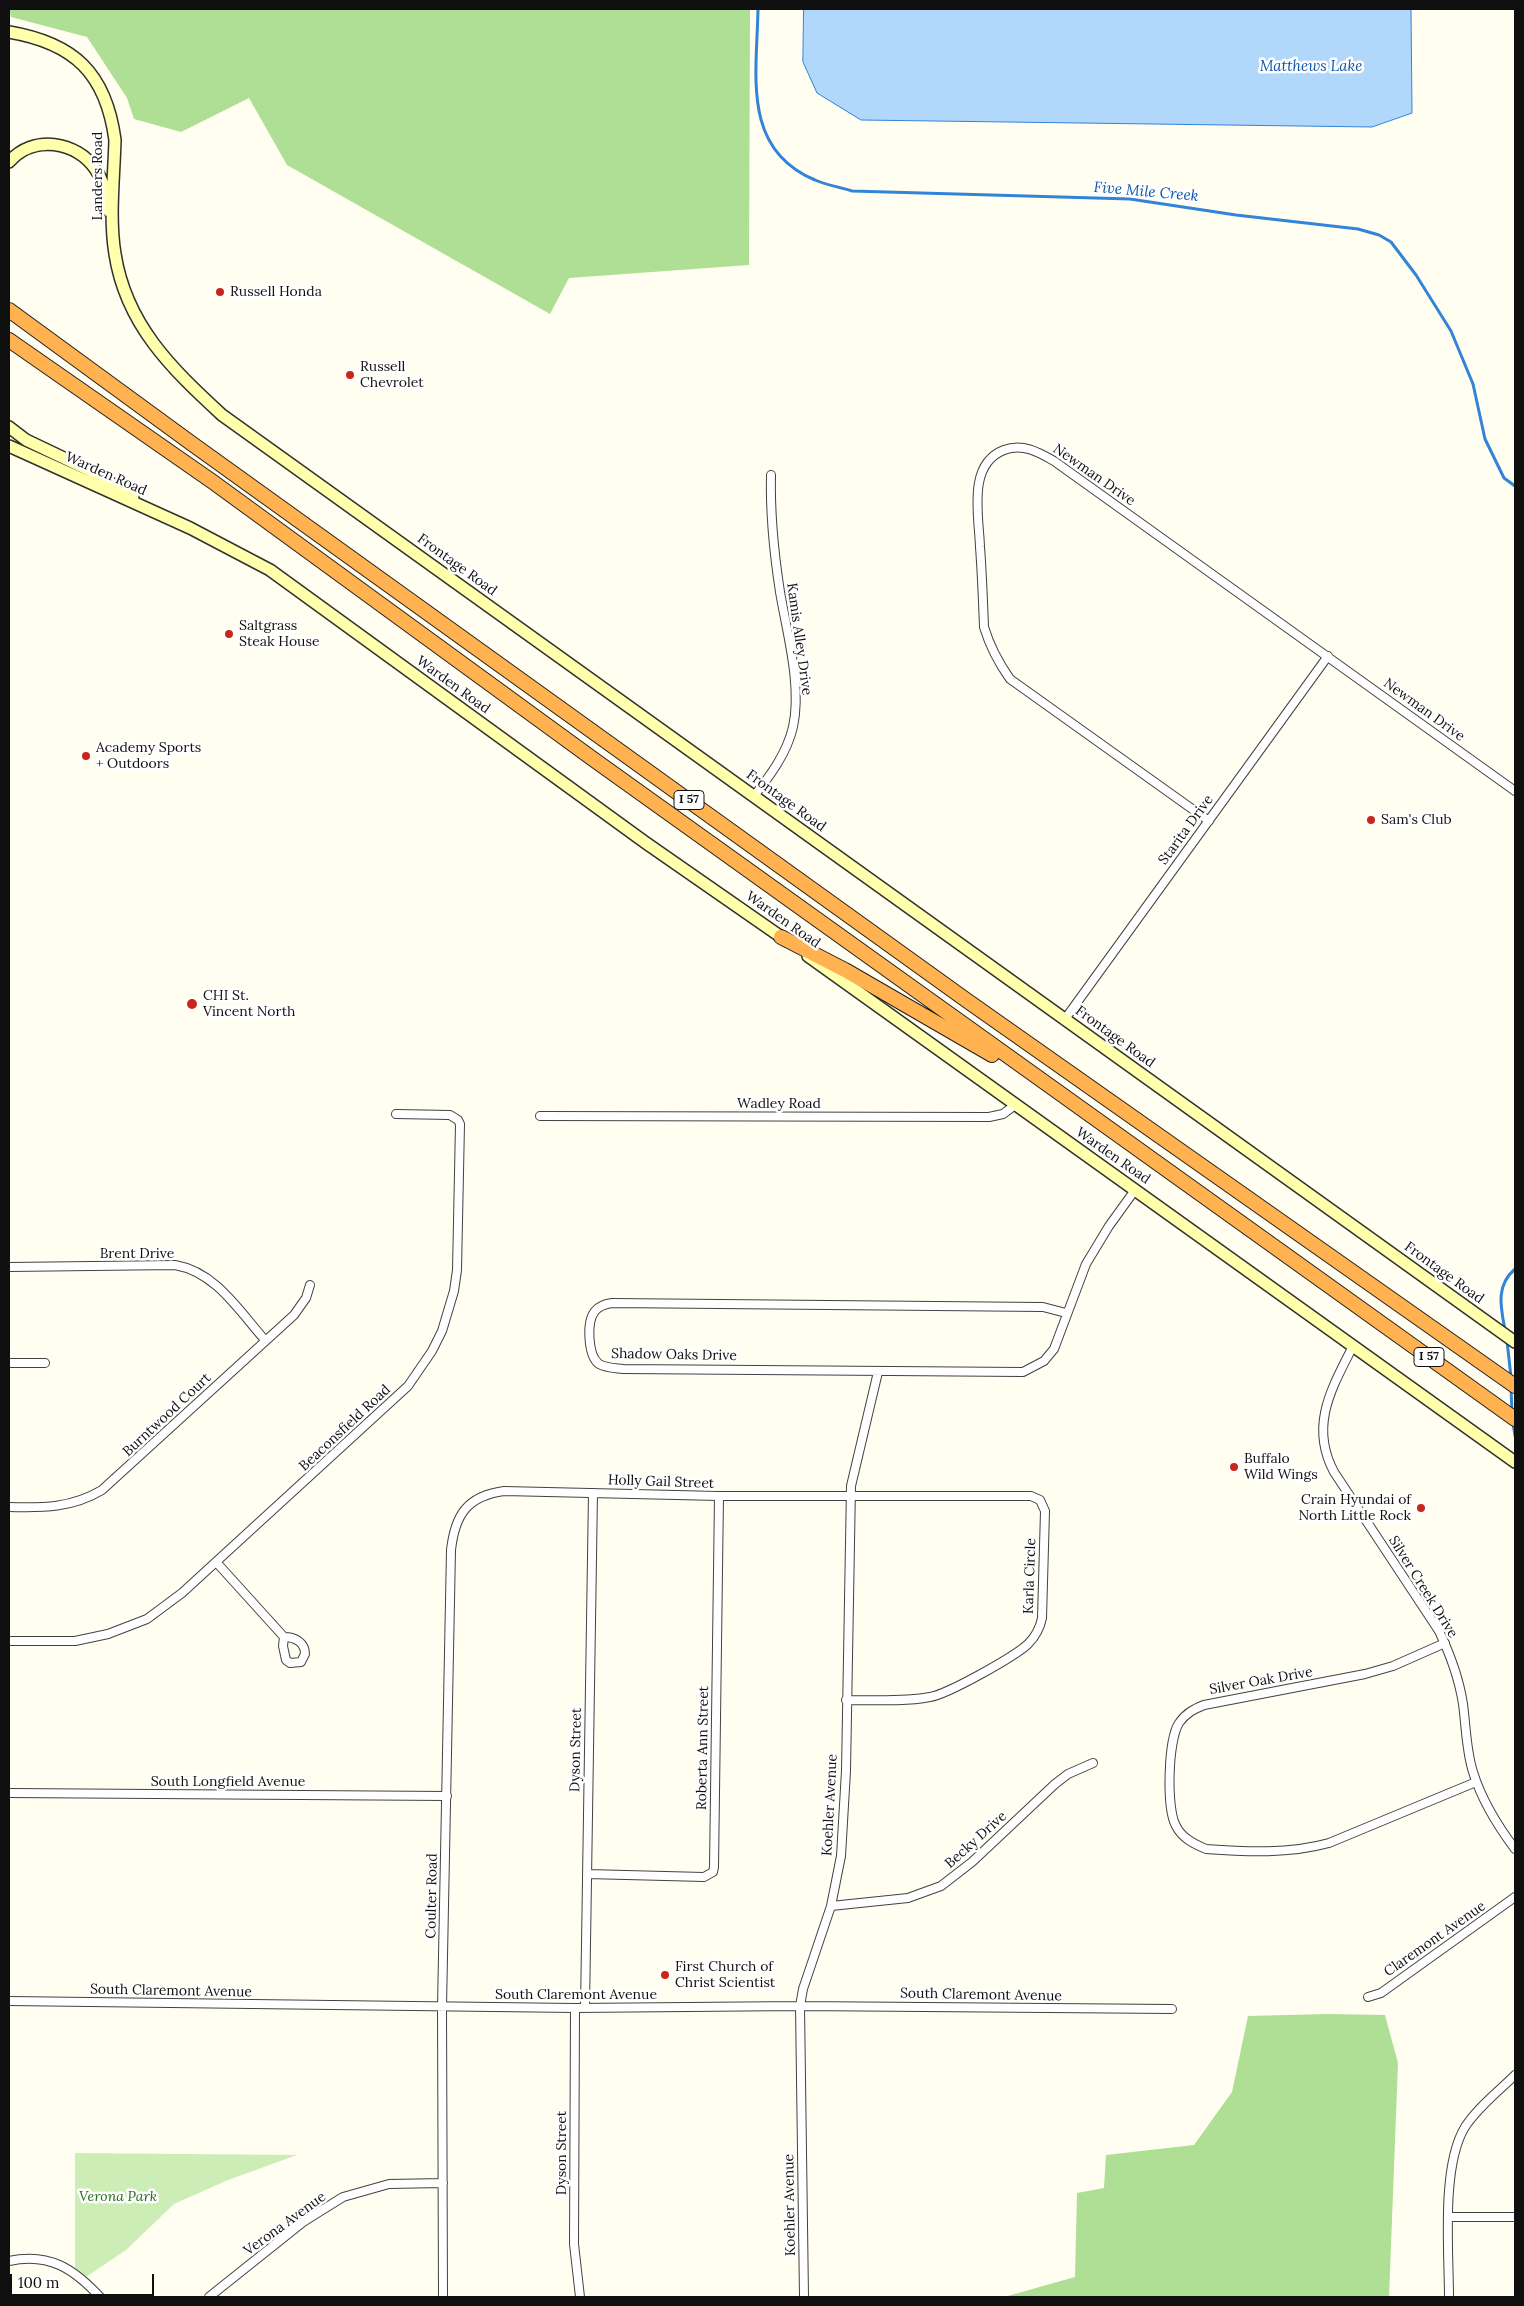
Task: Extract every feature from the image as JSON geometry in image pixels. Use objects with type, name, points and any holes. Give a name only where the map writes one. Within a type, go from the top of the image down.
[{"type":"highway","name":"I 57","points":[[11,312],[961,996],[1515,1386]]},
{"type":"highway","name":"I 57","points":[[9,340],[213,482],[593,759],[1515,1419]]},
{"type":"highway","points":[[781,937],[845,970],[1063,1097]]},
{"type":"main road","name":"Landers Road","points":[[9,32],[26,35],[57,45],[80,61],[95,80],[109,108],[114,140],[113,227]]},
{"type":"main road","points":[[9,162],[21,152],[34,146],[45,144],[59,144],[87,157],[98,171],[113,227]]},
{"type":"main road","name":"Frontage Road","points":[[113,227],[114,253],[119,275],[137,319],[178,374],[215,409],[286,462],[1515,1342]]},
{"type":"main road","points":[[9,427],[26,440],[91,471],[170,520]]},
{"type":"main road","name":"Warden Road","points":[[9,446],[222,544],[270,570],[646,843],[781,937],[1515,1462]]},
{"type":"main road","points":[[9,454],[23,453]]},
{"type":"street","name":"Newman Drive","points":[[1209,820],[1010,679],[998,663],[989,644],[984,627],[978,488],[987,461],[995,454],[1007,449],[1023,447],[1038,451],[1515,791]]},
{"type":"street","name":"Kamis Alley Drive","points":[[754,796],[776,766],[788,742],[795,713],[792,660],[770,520],[771,475]]},
{"type":"street","name":"Starita Drive","points":[[1065,1019],[1328,656]]},
{"type":"street","name":"Wadley Road","points":[[540,1116],[989,1117],[1003,1114],[1015,1105]]},
{"type":"street","name":"Beaconsfield Road","points":[[9,1641],[75,1641],[124,1629],[154,1615],[217,1563],[396,1398],[423,1366],[442,1331],[451,1304],[457,1270],[460,1124],[458,1120],[450,1115],[396,1114]]},
{"type":"street","name":"Shadow Oaks Drive","points":[[1066,1313],[1043,1307],[668,1302],[609,1303],[601,1306],[591,1318],[591,1352],[599,1364],[606,1367],[878,1372],[1023,1372],[1034,1368],[1049,1356],[1061,1331],[1066,1313],[1086,1264],[1109,1226],[1135,1190]]},
{"type":"street","name":"Brent Drive","points":[[9,1267],[175,1265],[187,1267],[199,1271],[215,1284],[265,1340]]},
{"type":"street","name":"Burntwood Court","points":[[9,1507],[50,1508],[66,1506],[102,1490],[294,1315],[306,1298],[310,1285]]},
{"type":"street","name":"Silver Creek Drive","points":[[1354,1346],[1325,1410],[1322,1431],[1325,1450],[1334,1472],[1444,1643],[1459,1683],[1469,1758],[1476,1782],[1493,1818],[1515,1849]]},
{"type":"street","points":[[9,1363],[44,1363]]},
{"type":"street","name":"Koehler Avenue","points":[[804,2297],[800,2006],[803,1989],[831,1906],[841,1856],[844,1829],[850,1495],[878,1372]]},
{"type":"street","name":"Holly Gail Street","points":[[472,1502],[484,1495],[504,1491],[719,1496],[850,1495]]},
{"type":"street","name":"Dyson Street","points":[[585,2008],[593,1493]]},
{"type":"street","name":"Karla Circle","points":[[846,1700],[933,1697],[981,1673],[1027,1645],[1038,1629],[1042,1618],[1045,1511],[1040,1500],[1031,1496],[850,1495]]},
{"type":"street","name":"Roberta Ann Street","points":[[587,1874],[704,1877],[713,1872],[719,1496]]},
{"type":"street","name":"Coulter Road","points":[[443,2297],[442,2007],[451,1550],[453,1530],[458,1519],[472,1502]]},
{"type":"street","points":[[217,1563],[284,1638]]},
{"type":"street","name":"Silver Oak Drive","points":[[1444,1643],[1393,1666],[1365,1674],[1204,1704],[1191,1711],[1179,1723],[1172,1746],[1172,1816],[1183,1836],[1194,1844],[1206,1848],[1287,1851],[1306,1849],[1328,1843],[1476,1782]]},
{"type":"street","name":"Becky Drive","points":[[831,1906],[908,1898],[941,1886],[972,1862],[1055,1784],[1068,1774],[1094,1763]]},
{"type":"street","name":"South Longfield Avenue","points":[[9,1793],[446,1796]]},
{"type":"street","name":"Claremont Avenue","points":[[1368,1997],[1381,1993],[1515,1897]]},
{"type":"street","name":"South Claremont Avenue","points":[[9,2001],[575,2008],[800,2006],[1172,2009]]},
{"type":"street","name":"Dyson Street","points":[[575,2008],[574,2244],[580,2297]]},
{"type":"street","points":[[1449,2297],[1450,2168],[1458,2142],[1470,2121],[1515,2074]]},
{"type":"street","name":"Verona Avenue","points":[[209,2297],[303,2222],[343,2197],[389,2184],[443,2183]]},
{"type":"street","points":[[1449,2217],[1515,2217]]},
{"type":"street","points":[[9,2261],[28,2259],[61,2265],[83,2279],[100,2297]]},
{"type":"green space","points":[[9,9],[750,9],[749,265],[569,278],[550,314],[287,165],[249,98],[181,132],[134,119],[127,98],[87,37],[11,17]]},
{"type":"green space","points":[[1385,2015],[1398,2063],[1389,2297],[1004,2297],[1075,2277],[1077,2193],[1104,2188],[1106,2155],[1194,2145],[1232,2092],[1248,2016]]},
{"type":"green space","name":"Verona Park","points":[[75,2153],[297,2155],[228,2180],[174,2204],[126,2250],[83,2279],[75,2273]]},
{"type":"water","name":"Matthews Lake","points":[[804,9],[1411,9],[1412,113],[1372,127],[861,120],[817,93],[803,62]]},
{"type":"waterway","name":"Five Mile Creek","points":[[758,9],[756,83],[758,107],[764,129],[775,149],[791,166],[819,182],[852,191],[1130,199],[1236,215],[1358,229],[1379,235],[1391,242],[1416,275],[1451,331],[1473,384],[1485,439],[1504,478],[1515,486]]},
{"type":"waterway","name":"Five Mile Creek","points":[[1505,1330],[1501,1306],[1502,1290],[1504,1283],[1515,1269]]},
{"type":"waterway","name":"Five Mile Creek","points":[[1507,1341],[1511,1377]]},
{"type":"waterway","name":"Five Mile Creek","points":[[1511,1389],[1512,1412]]},
{"type":"waterway","name":"Five Mile Creek","points":[[1513,1423],[1515,1436]]},
{"type":"place","name":"Russell Honda","points":[[220,292]]},
{"type":"place","name":"Russell Chevrolet","points":[[350,375]]},
{"type":"place","name":"Saltgrass Steak House","points":[[229,634]]},
{"type":"place","name":"Academy Sports + Outdoors","points":[[86,756]]},
{"type":"place","name":"Sam's Club","points":[[1371,820]]},
{"type":"place","name":"CHI St. Vincent North","points":[[192,1004]]},
{"type":"place","name":"Buffalo Wild Wings","points":[[1234,1467]]},
{"type":"place","name":"Crain Hyundai of North Little Rock","points":[[1421,1508]]},
{"type":"place","name":"First Church of Christ Scientist","points":[[665,1975]]}]
